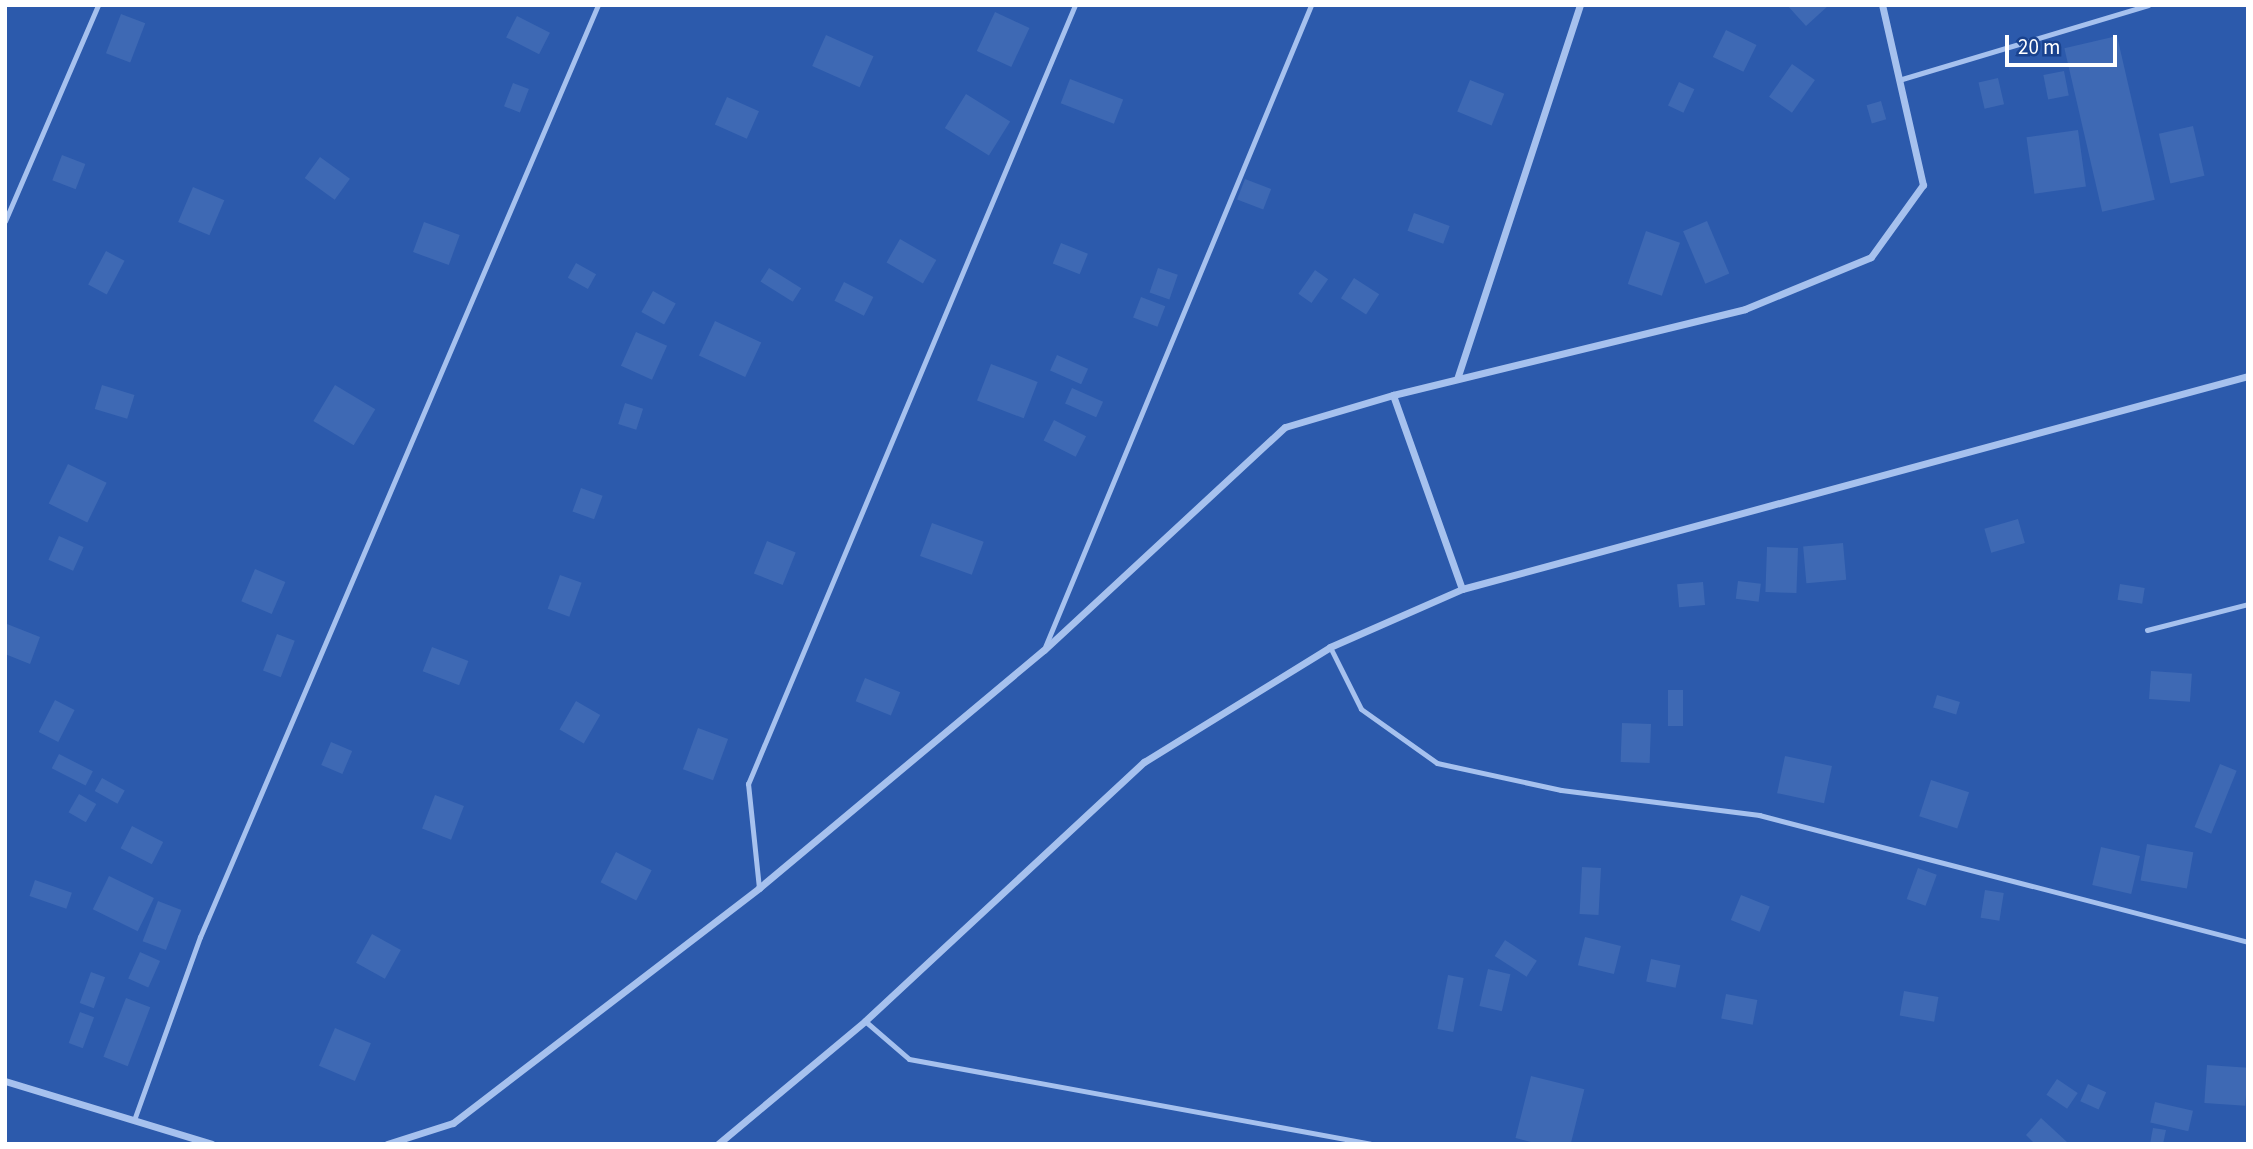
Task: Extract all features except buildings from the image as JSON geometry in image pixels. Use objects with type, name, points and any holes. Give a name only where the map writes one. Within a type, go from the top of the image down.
[{"type":"street","points":[[1457,379],[1580,5]]},
{"type":"street","points":[[387,1144],[453,1124],[759,888],[1044,650],[1285,428],[1393,395],[1745,309],[1871,257],[1923,186],[1902,79],[1882,5]]},
{"type":"street","points":[[718,1144],[865,1021],[1144,762],[1330,647],[1462,589],[2248,376]]},
{"type":"street","points":[[1393,395],[1462,589]]},
{"type":"street","points":[[5,1081],[212,1144]]},
{"type":"lane","points":[[5,221],[98,5]]},
{"type":"lane","points":[[134,1120],[200,937],[598,5]]},
{"type":"lane","points":[[759,888],[748,784],[1075,5]]},
{"type":"lane","points":[[1044,650],[1311,5]]},
{"type":"lane","points":[[1902,79],[2148,5]]},
{"type":"lane","points":[[2147,630],[2248,604]]},
{"type":"lane","points":[[1330,647],[1361,709],[1437,763],[1561,790],[1759,815],[2248,942]]},
{"type":"lane","points":[[865,1021],[909,1059],[1370,1144]]},
{"type":"shaded area","points":[[5,5],[2248,5],[2248,1144],[5,1144]]}]
